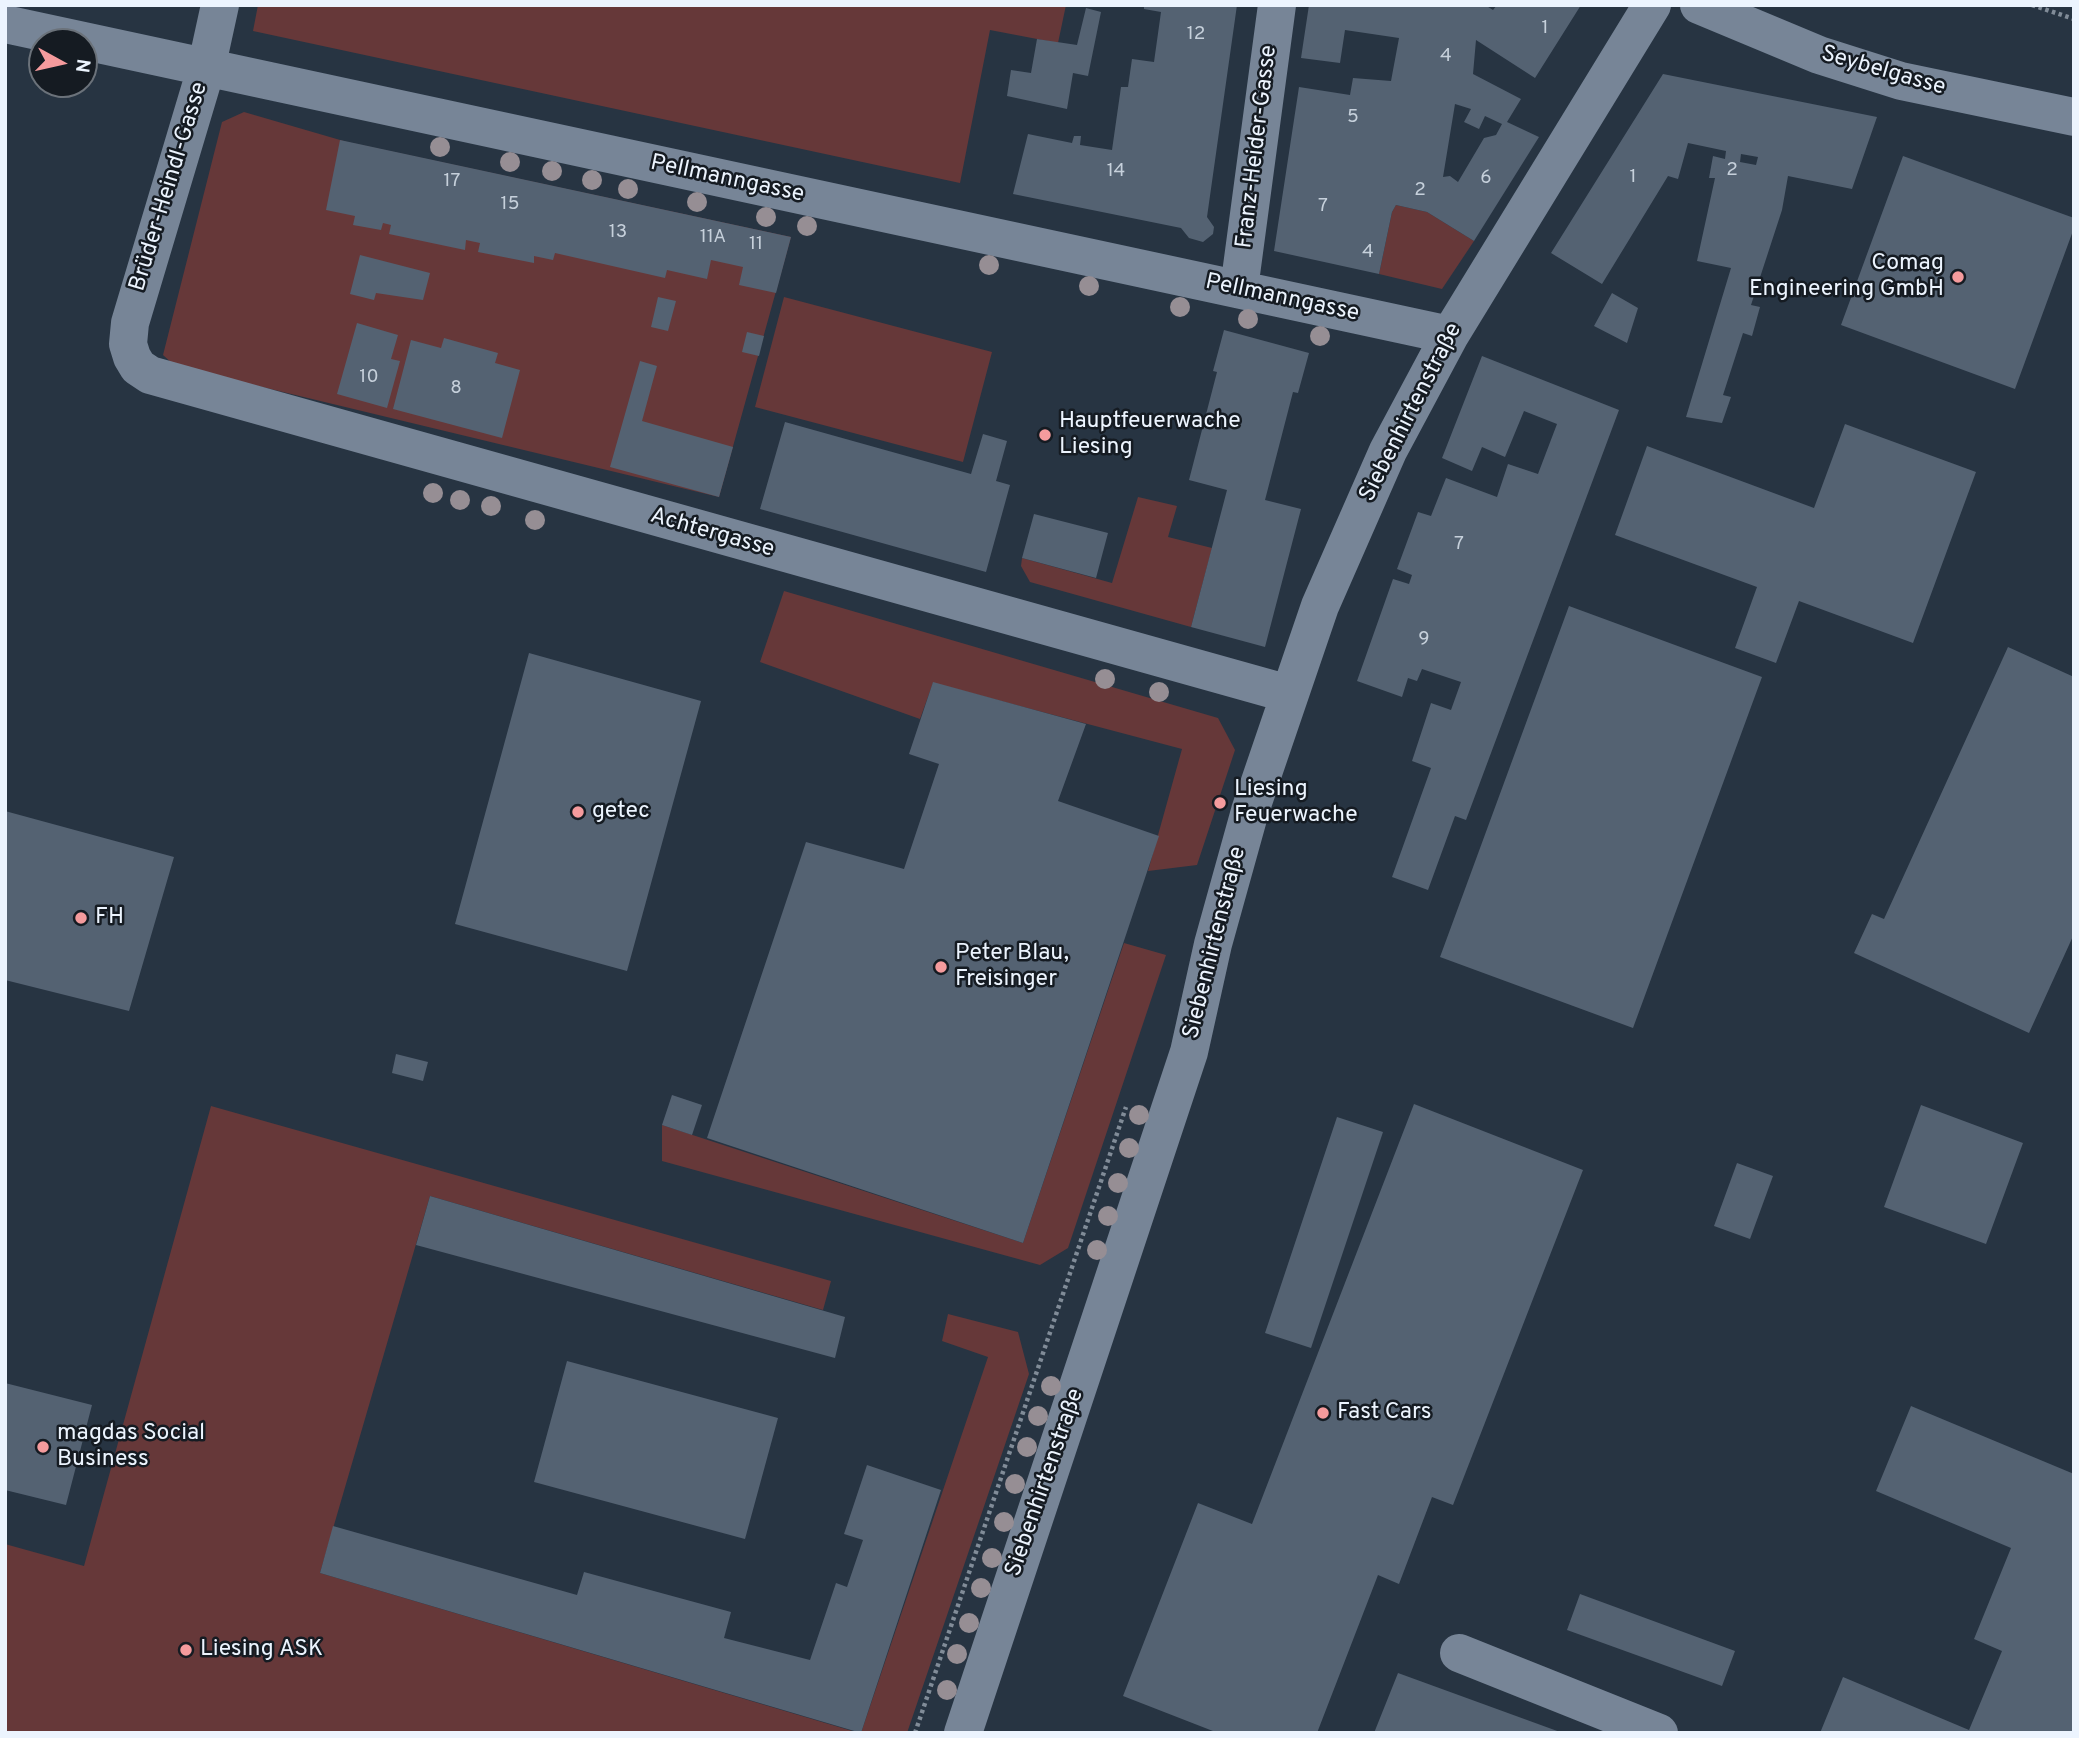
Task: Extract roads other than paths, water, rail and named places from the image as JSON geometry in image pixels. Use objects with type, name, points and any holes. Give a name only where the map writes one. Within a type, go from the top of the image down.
[{"type":"street","name":"Brüder-Heindl-Gasse","points":[[138,367],[128,344],[130,323],[206,69],[219,5]]},
{"type":"street","name":"Franz-Heider-Gasse","points":[[1240,289],[1277,5]]},
{"type":"street","name":"Siebenhirtenstraße","points":[[963,1733],[1189,1052],[1220,917],[1250,811],[1320,606],[1388,451],[1450,335],[1652,5]]},
{"type":"street","name":"Seybelgasse","points":[[1699,5],[1819,55],[1901,81],[2074,117]]},
{"type":"street","name":"Pellmanngasse","points":[[5,24],[1450,335]]},
{"type":"street","name":"Achtergasse","points":[[138,367],[150,375],[195,390],[1289,694]]},
{"type":"street","points":[[1459,1653],[1659,1733]]},
{"type":"place","name":"Comag Engineering GmbH","points":[[1958,277]]},
{"type":"place","name":"Hauptfeuerwache Liesing","points":[[1045,435]]},
{"type":"place","name":"Liesing Feuerwache","points":[[1220,803]]},
{"type":"place","name":"getec","points":[[578,812]]},
{"type":"place","name":"FH","points":[[81,918]]},
{"type":"place","name":"Peter Blau, Freisinger","points":[[941,967]]},
{"type":"place","name":"Fast Cars","points":[[1323,1413]]},
{"type":"place","name":"magdas Social Business","points":[[43,1447]]},
{"type":"place","name":"Liesing ASK","points":[[186,1650]]}]
